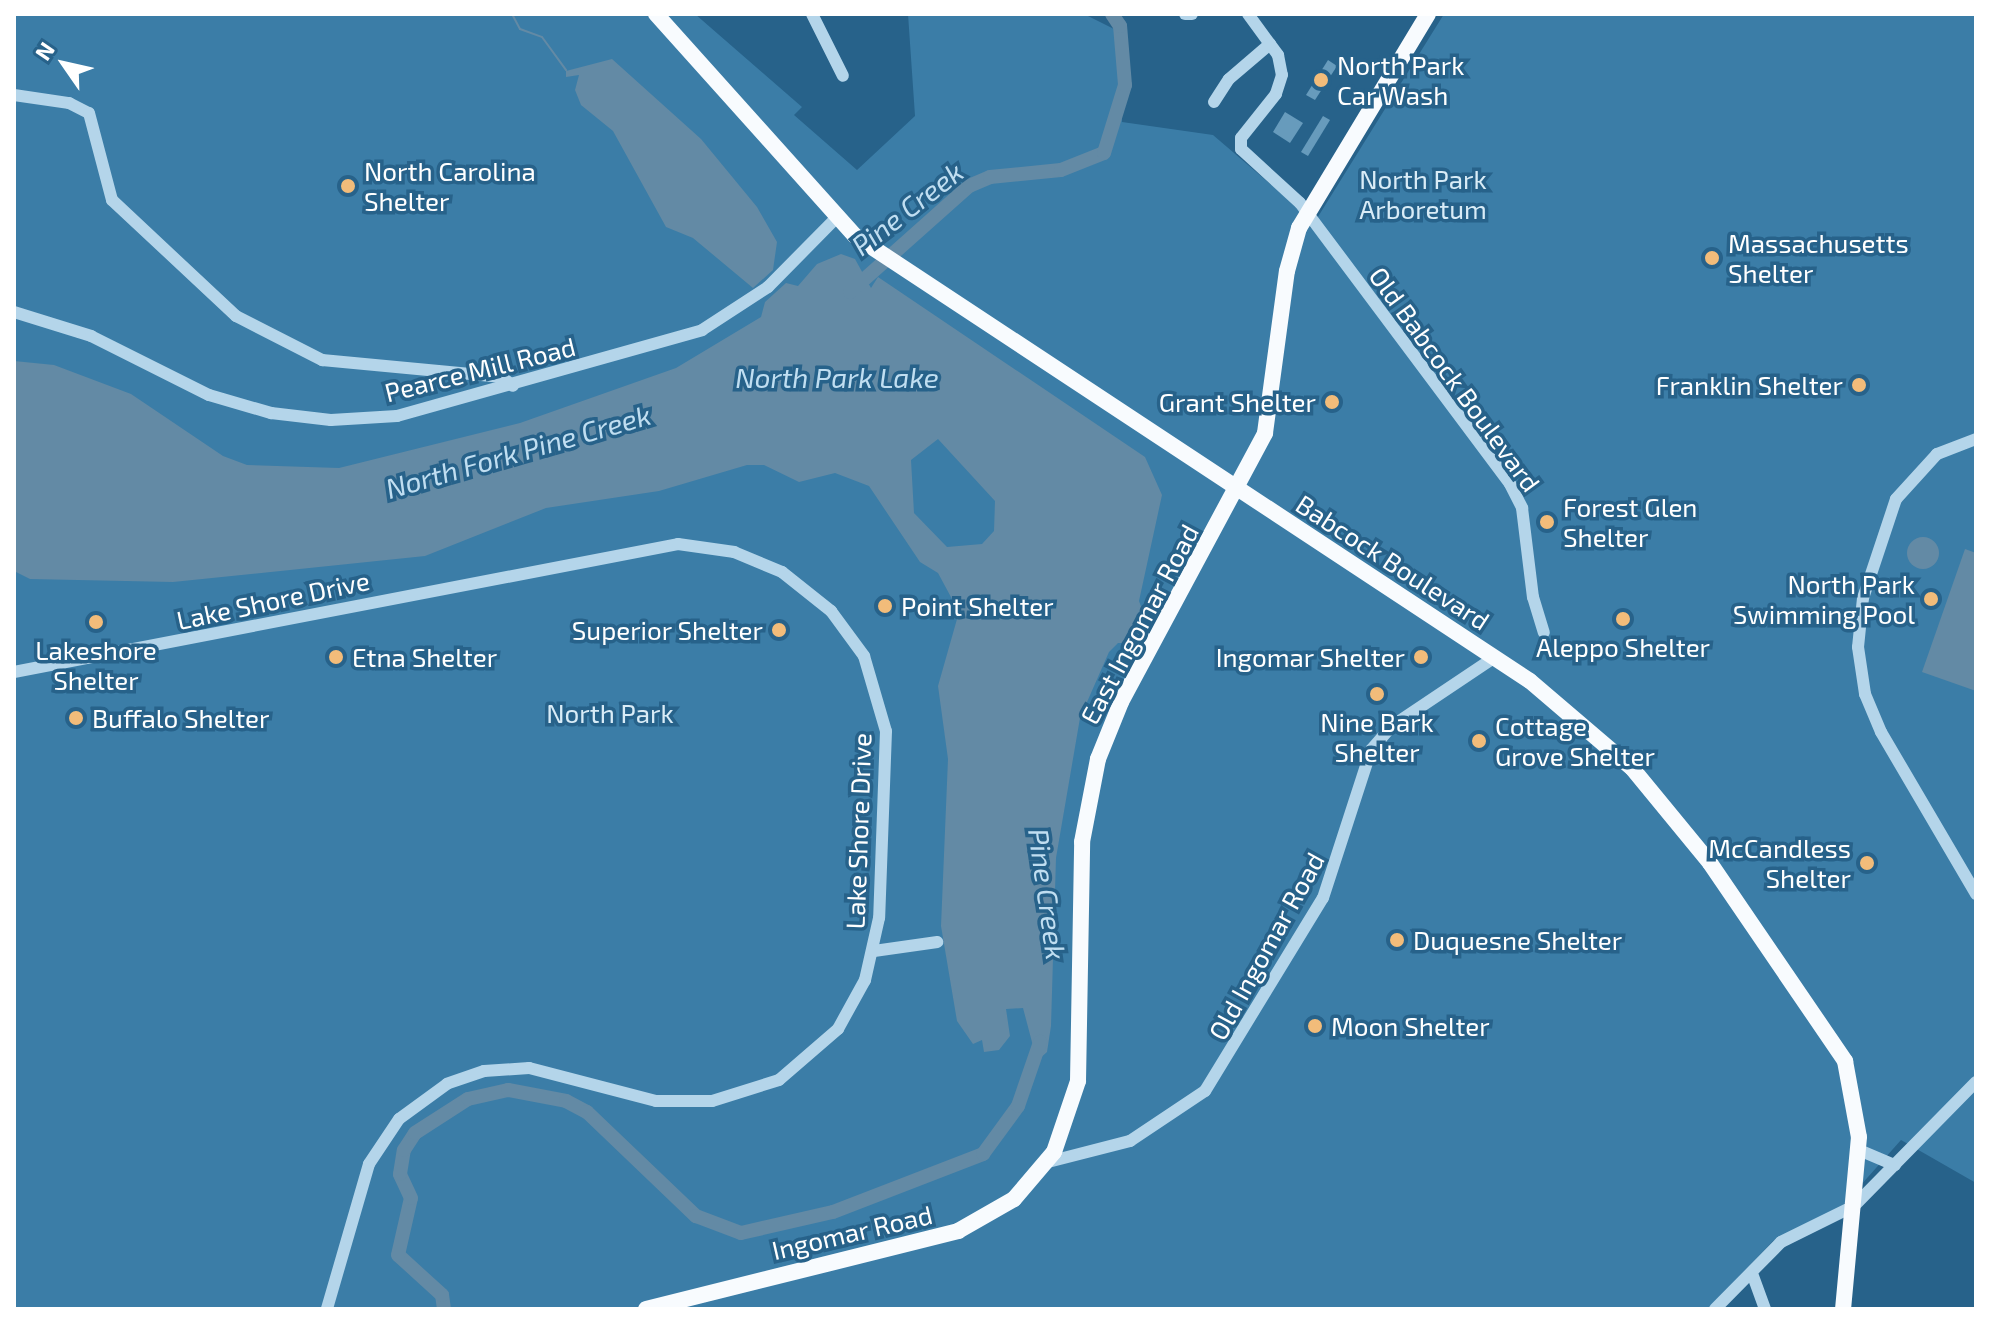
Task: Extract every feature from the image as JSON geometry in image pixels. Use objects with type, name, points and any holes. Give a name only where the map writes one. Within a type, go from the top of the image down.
[{"type":"main road","name":"Babcock Boulevard","points":[[656,14],[835,219],[879,253],[1495,657],[1609,746],[1703,853],[1836,1042],[1856,1102],[1859,1150],[1843,1309]]},
{"type":"main road","name":"East Ingomar Road","points":[[1048,1162],[1066,1128],[1078,1081],[1082,842],[1098,759],[1121,702],[1238,488],[1273,405],[1287,271],[1307,212],[1428,14]]},
{"type":"main road","name":"Ingomar Road","points":[[646,1309],[958,1231],[1000,1210],[1048,1162]]},
{"type":"street","points":[[812,14],[843,76]]},
{"type":"street","points":[[1185,14],[1192,14]]},
{"type":"street","points":[[1214,102],[1229,79],[1270,44],[1248,14]]},
{"type":"street","name":"Old Babcock Boulevard","points":[[1270,44],[1280,61],[1280,83],[1245,132],[1241,149],[1307,212],[1518,499],[1544,632]]},
{"type":"street","points":[[14,95],[69,103],[89,113],[112,200],[191,280],[248,323],[322,360],[502,377],[513,386]]},
{"type":"street","name":"Pearce Mill Road","points":[[14,312],[91,336],[209,395],[271,413],[331,420],[397,416],[513,386],[702,330],[768,287],[835,219]]},
{"type":"street","points":[[1976,439],[1937,454],[1896,499],[1863,598],[1858,647],[1877,723],[1976,894]]},
{"type":"street","name":"Lake Shore Drive","points":[[14,672],[630,550],[699,545],[748,556],[793,579],[831,611],[864,656],[877,688],[888,748],[874,951],[860,993],[832,1036],[792,1071],[750,1092],[670,1102],[558,1072],[515,1068],[473,1074],[433,1092],[399,1119],[369,1164],[327,1309]]},
{"type":"street","name":"Old Ingomar Road","points":[[1048,1162],[1130,1141],[1205,1091],[1323,898],[1371,750],[1392,726],[1495,657]]},
{"type":"street","points":[[874,951],[937,942]]},
{"type":"street","points":[[1715,1309],[1753,1276],[1781,1242],[1854,1206],[1976,1082]]},
{"type":"street","points":[[1859,1150],[1895,1165]]},
{"type":"street","points":[[1753,1276],[1765,1309]]},
{"type":"green space","name":"North Park","points":[[14,14],[695,14],[802,107],[794,115],[857,170],[915,116],[908,14],[1084,14],[1122,33],[1122,122],[1213,135],[1297,207],[1311,228],[1444,14],[1976,14],[1976,1183],[1901,1140],[1843,1205],[1773,1241],[1708,1309],[14,1309]]},
{"type":"water","name":"North Park Lake","points":[[612,59],[701,139],[757,207],[777,242],[773,270],[753,288],[693,238],[666,227],[613,131],[581,105],[575,90],[579,75],[566,77],[566,71]]},
{"type":"water","name":"North Park Lake","points":[[841,254],[855,259],[871,288],[878,277],[1145,457],[1162,495],[1139,601],[1147,623],[1137,643],[1118,643],[1109,652],[1080,718],[1056,858],[1051,1026],[1047,1052],[1037,1061],[1023,1008],[1006,1009],[1010,1036],[999,1050],[984,1052],[982,1040],[973,1044],[957,1021],[941,926],[948,759],[938,686],[959,612],[938,573],[920,562],[869,486],[835,473],[799,482],[764,465],[747,465],[659,491],[546,508],[425,556],[173,582],[30,579],[14,571],[14,361],[54,365],[131,394],[223,456],[247,465],[339,468],[520,423],[676,368],[761,317],[765,302],[786,283],[798,286],[817,264]],"holes":[[[938,439],[995,501],[994,531],[982,544],[947,547],[914,513],[911,460]]]},
{"type":"water","points":[[1923,537],[1934,542],[1939,553],[1934,564],[1923,569],[1912,564],[1907,553],[1912,542]]},
{"type":"water","points":[[1965,549],[1976,553],[1976,691],[1922,672]]},
{"type":"building","name":"North Park Car Wash","points":[[1328,60],[1337,66],[1315,100],[1306,95]]},
{"type":"building","points":[[1285,112],[1303,123],[1290,143],[1273,132]]},
{"type":"building","points":[[1323,116],[1330,120],[1308,156],[1301,152]]},
{"type":"building","name":"Point Shelter","points":[[885,596],[892,599],[895,606],[892,613],[885,616],[878,613],[875,606],[878,599]]},
{"type":"waterway","points":[[512,14],[520,29],[542,37],[566,70]]},
{"type":"waterway","name":"Pine Creek","points":[[850,292],[969,186],[990,177],[1061,170],[1104,153],[1125,85],[1120,26],[1112,14]]},
{"type":"waterway","name":"Pine Creek","points":[[444,1309],[442,1295],[398,1255],[411,1198],[400,1174],[404,1150],[415,1133],[468,1099],[508,1090],[566,1101],[587,1112],[696,1216],[741,1233],[833,1212],[983,1154],[1018,1106],[1040,1042]]},
{"type":"place","name":"North Park Car Wash","points":[[1321,80]]},
{"type":"place","name":"North Carolina Shelter","points":[[348,186]]},
{"type":"place","name":"Massachusetts Shelter","points":[[1712,258]]},
{"type":"place","name":"Franklin Shelter","points":[[1859,385]]},
{"type":"place","name":"Grant Shelter","points":[[1332,402]]},
{"type":"place","name":"Forest Glen Shelter","points":[[1547,522]]},
{"type":"place","name":"North Park Swimming Pool","points":[[1931,599]]},
{"type":"place","name":"Point Shelter","points":[[885,606]]},
{"type":"place","name":"Aleppo Shelter","points":[[1623,619]]},
{"type":"place","name":"Lakeshore Shelter","points":[[96,622]]},
{"type":"place","name":"Superior Shelter","points":[[779,630]]},
{"type":"place","name":"Etna Shelter","points":[[336,657]]},
{"type":"place","name":"Ingomar Shelter","points":[[1421,657]]},
{"type":"place","name":"Nine Bark Shelter","points":[[1377,694]]},
{"type":"place","name":"Buffalo Shelter","points":[[76,718]]},
{"type":"place","name":"Cottage Grove Shelter","points":[[1479,741]]},
{"type":"place","name":"McCandless Shelter","points":[[1867,863]]},
{"type":"place","name":"Duquesne Shelter","points":[[1397,940]]},
{"type":"place","name":"Moon Shelter","points":[[1315,1026]]},
{"type":"park label","name":"North Park Arboretum","points":[[1423,194]]},
{"type":"water label","name":"North Fork Pine Creek","points":[[518,451]]}]
